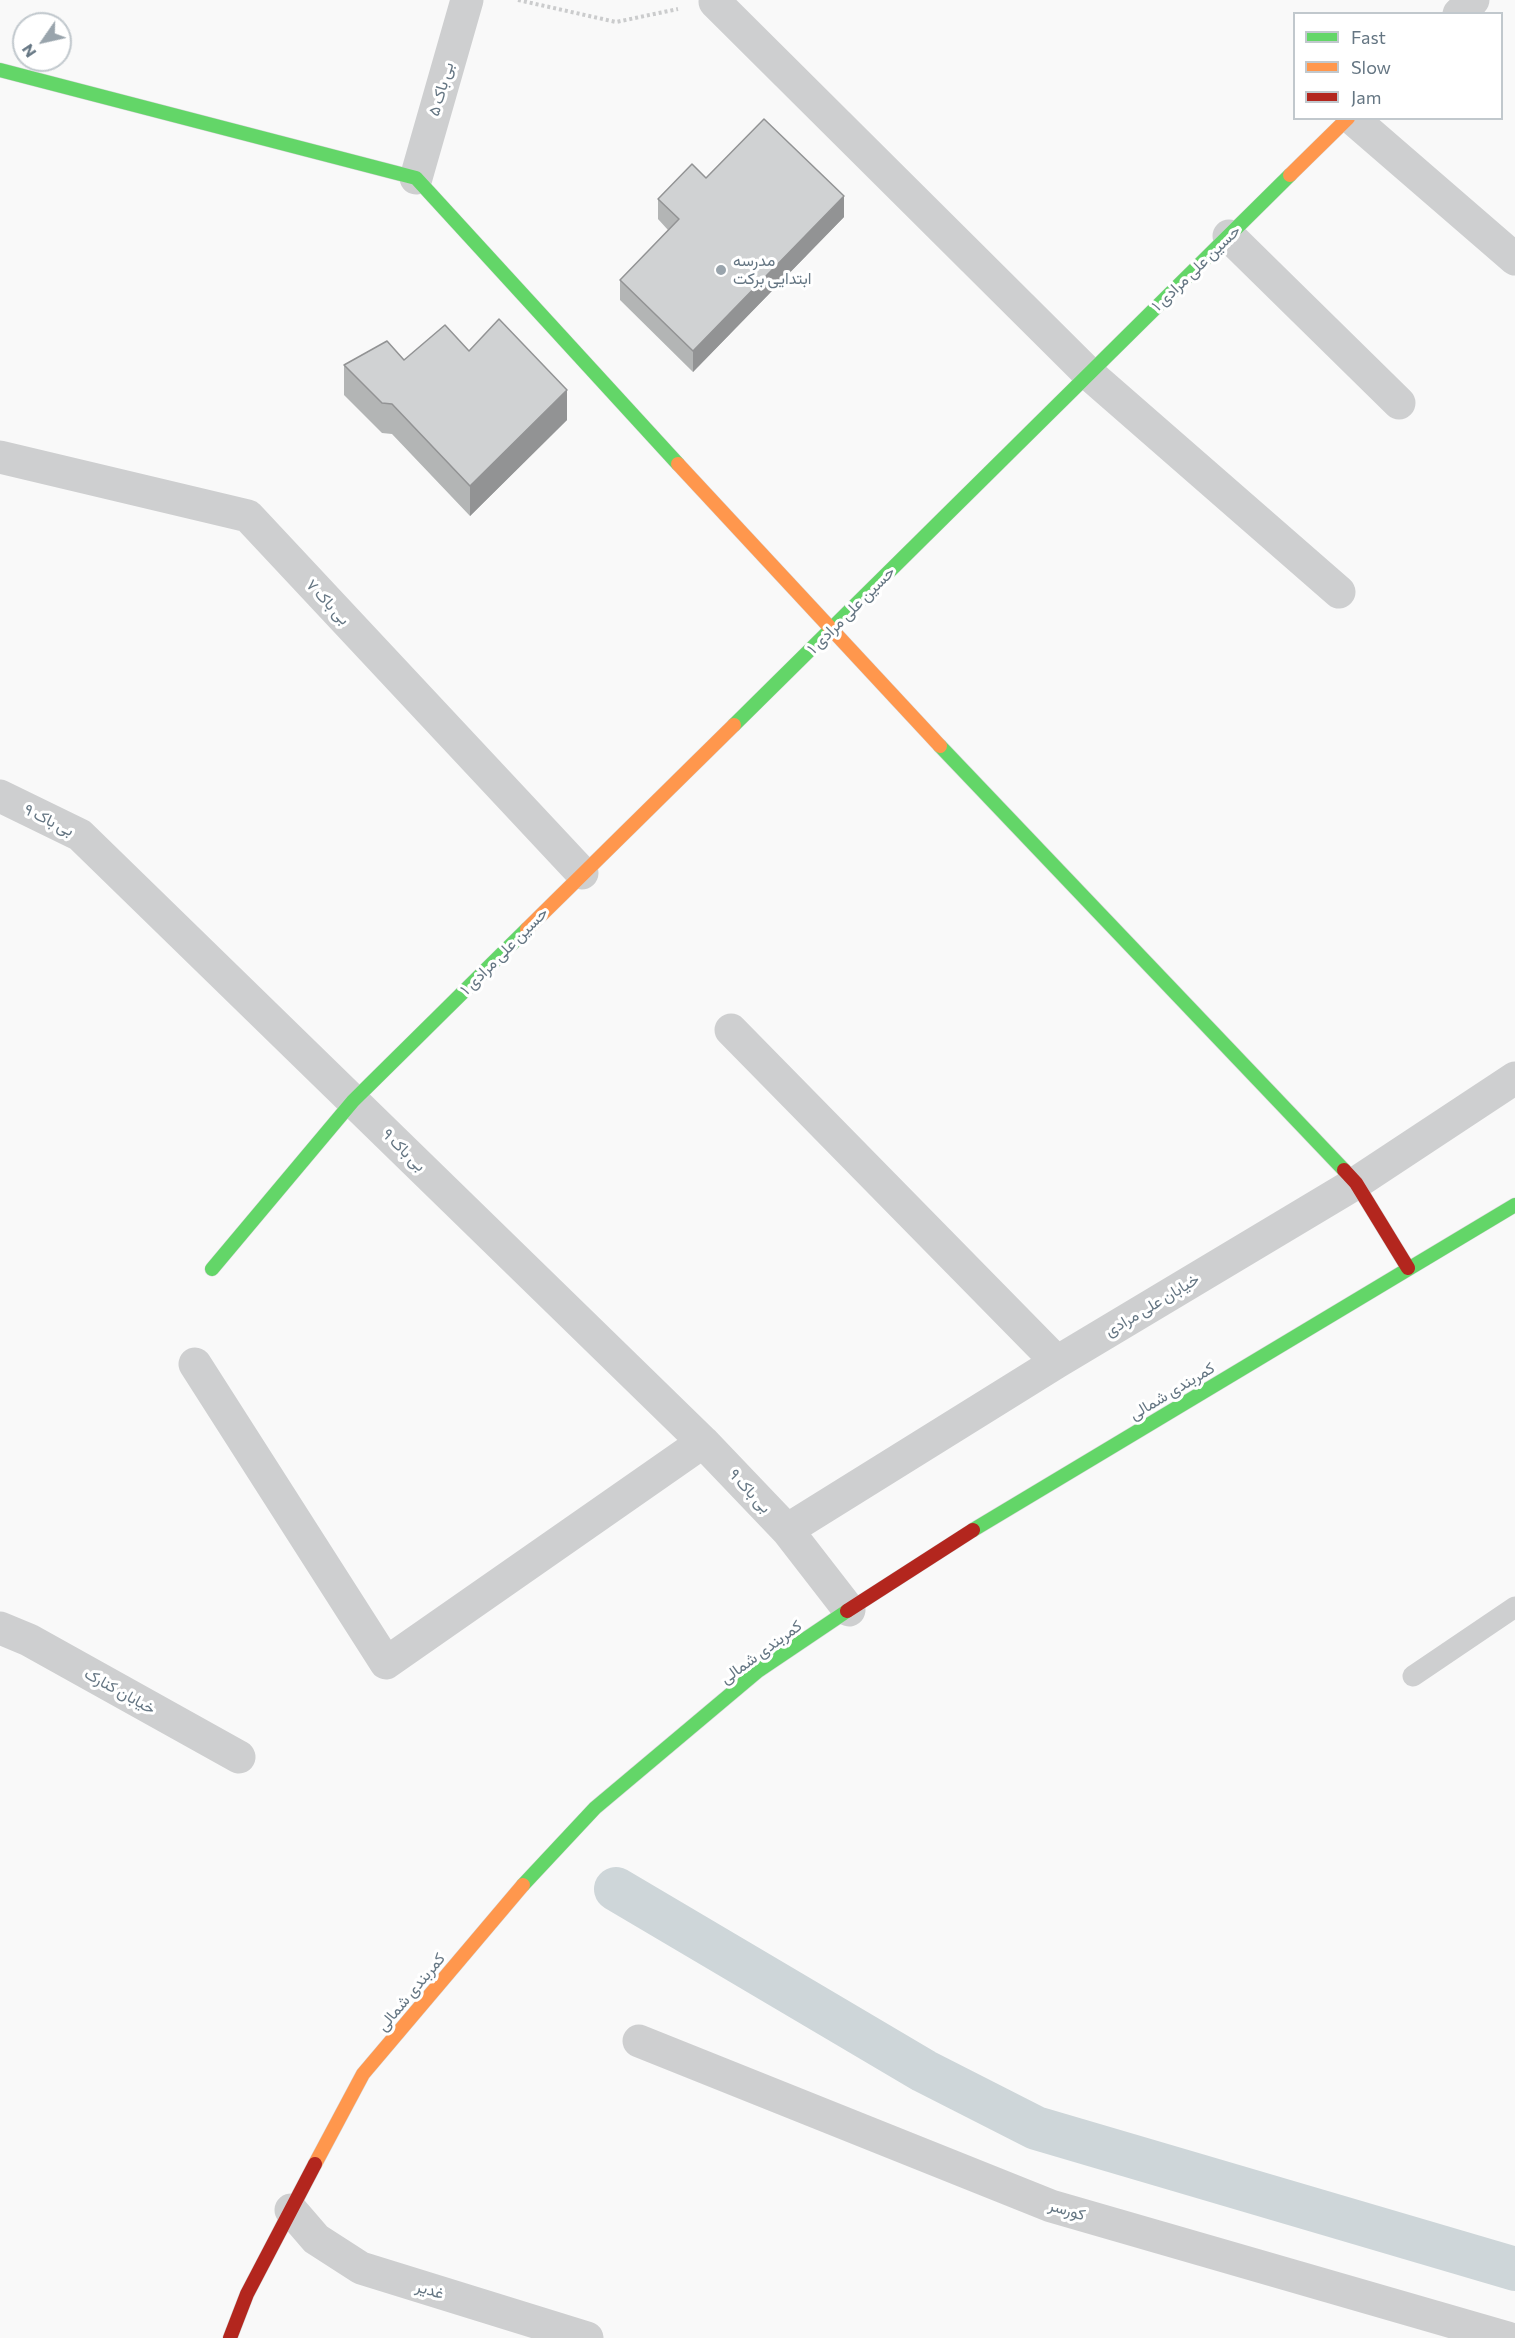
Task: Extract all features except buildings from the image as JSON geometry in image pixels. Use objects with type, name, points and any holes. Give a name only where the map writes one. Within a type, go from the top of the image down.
[{"type":"main road","points":[[0,70],[416,178],[831,631],[1356,1183],[1407,1268]]},
{"type":"main road","name":"حسین علی مرادی ۱","points":[[212,1269],[353,1101],[1348,120]]},
{"type":"main road","name":"کمربندی شمالی","points":[[230,2338],[247,2294],[363,2074],[506,1904],[595,1808],[758,1671],[912,1567],[1515,1205]]},
{"type":"street","name":"بی باک ۵","points":[[416,178],[467,0]]},
{"type":"street","points":[[1461,12],[1473,0]]},
{"type":"street","points":[[715,2],[1089,373],[1339,592]]},
{"type":"street","points":[[1352,120],[1515,259]]},
{"type":"street","points":[[1229,236],[1399,402]]},
{"type":"street","name":"بی باک ۷","points":[[0,457],[248,516],[582,873]]},
{"type":"street","name":"بی باک ۹","points":[[0,796],[80,835],[703,1442],[787,1530],[849,1610]]},
{"type":"street","points":[[731,1030],[1057,1362]]},
{"type":"street","name":"خیابان علی مرادی","points":[[787,1530],[1057,1362],[1356,1183],[1515,1078]]},
{"type":"street","points":[[195,1364],[386,1663],[703,1442]]},
{"type":"street","name":"خیابان کنارک","points":[[0,1628],[29,1640],[238,1757]]},
{"type":"street","name":"کورسر","points":[[639,2041],[1051,2206],[1508,2338]]},
{"type":"street","name":"غدیر","points":[[291,2210],[316,2239],[361,2268],[587,2338]]},
{"type":"lane","points":[[1413,1676],[1515,1607]]},
{"type":"path","points":[[518,0],[616,22],[715,2]]},
{"type":"waterway","points":[[616,1889],[924,2071],[1036,2128],[1515,2269]]},
{"type":"traffic: fast","points":[[0,70],[416,178],[678,464]]},
{"type":"traffic: fast","points":[[734,725],[1290,175]]},
{"type":"traffic: fast","points":[[940,746],[1344,1170]]},
{"type":"traffic: fast","points":[[212,1269],[353,1101],[527,929]]},
{"type":"traffic: fast","points":[[973,1530],[1515,1205]]},
{"type":"traffic: fast","points":[[523,1885],[595,1808],[758,1671],[847,1611]]},
{"type":"traffic: slow","points":[[1290,175],[1346,120]]},
{"type":"traffic: slow","points":[[678,464],[940,746]]},
{"type":"traffic: slow","points":[[527,929],[734,725]]},
{"type":"traffic: slow","points":[[315,2164],[363,2074],[523,1885]]},
{"type":"traffic: jam","points":[[1344,1170],[1356,1183],[1408,1268]]},
{"type":"traffic: jam","points":[[847,1611],[973,1530]]},
{"type":"traffic: jam","points":[[230,2338],[247,2294],[315,2164]]},
{"type":"place","name":"مدرسه ابتدایی برکت","points":[[721,270]]}]
